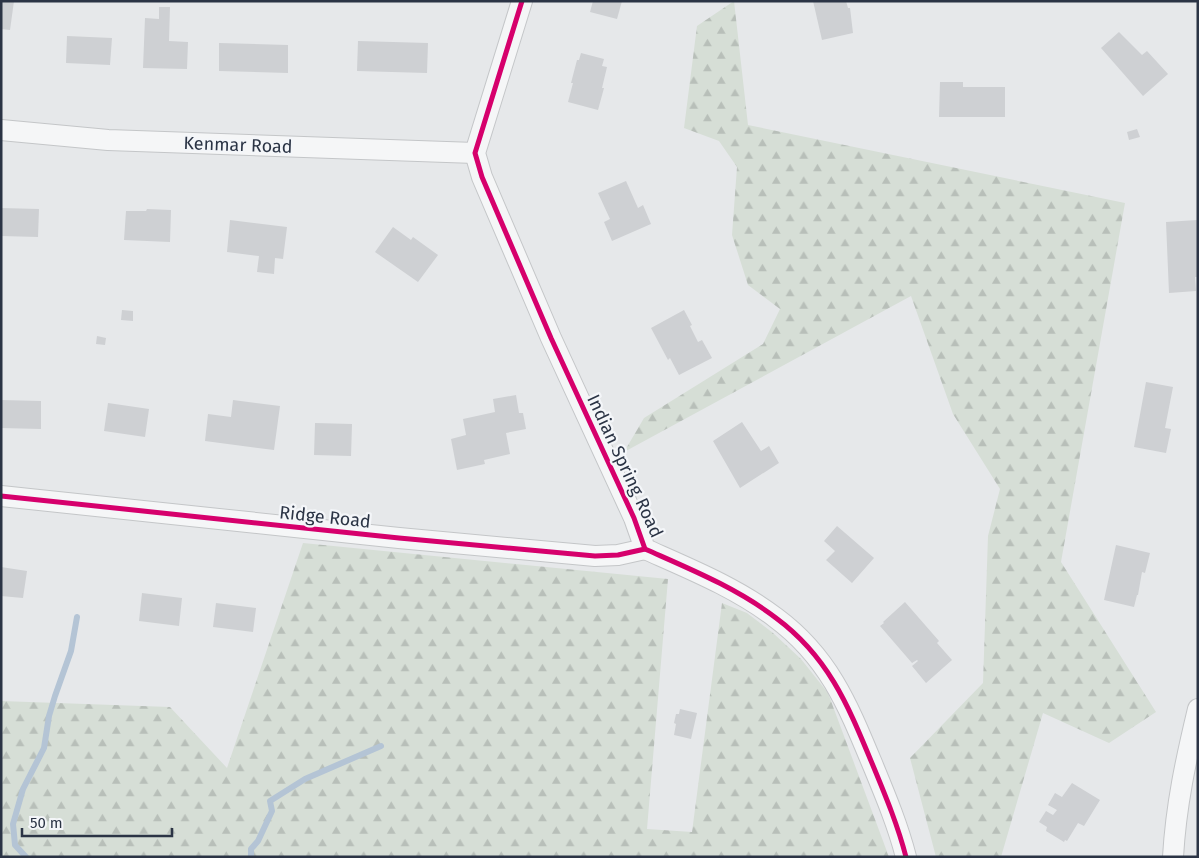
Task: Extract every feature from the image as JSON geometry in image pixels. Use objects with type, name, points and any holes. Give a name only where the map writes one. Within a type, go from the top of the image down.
[{"type":"street","points":[[475,153],[522,1]]},
{"type":"street","name":"Kenmar Road","points":[[1,130],[108,140],[475,153]]},
{"type":"street","name":"Indian Spring Road","points":[[475,153],[482,177],[551,338],[634,518],[645,549],[714,580],[748,599],[776,618],[801,640],[823,664],[858,730],[888,802],[906,857]]},
{"type":"street","name":"Ridge Road","points":[[1,496],[399,538],[586,555],[618,555],[645,549]]},
{"type":"street","points":[[1173,857],[1182,775],[1198,709]]},
{"type":"green space","points":[[734,1],[748,125],[1125,203],[1061,562],[1156,712],[1109,743],[1043,713],[1001,857],[936,857],[910,758],[983,683],[988,536],[1000,489],[953,414],[911,296],[624,452],[644,418],[763,344],[780,309],[748,285],[732,235],[737,167],[719,141],[684,128],[697,26]]},
{"type":"green space","points":[[303,543],[668,579],[647,829],[692,832],[722,603],[747,613],[773,633],[801,659],[828,693],[889,857],[1,857],[1,701],[170,707],[227,768]]},
{"type":"building","points":[[1,1],[14,1],[10,30],[1,29]]},
{"type":"building","points":[[593,1],[622,1],[617,19],[590,12]]},
{"type":"building","points":[[813,1],[846,1],[848,8],[850,8],[853,33],[822,40]]},
{"type":"building","points":[[159,7],[170,7],[169,41],[188,42],[187,69],[143,68],[145,18],[159,19]]},
{"type":"building","points":[[1119,32],[1142,55],[1147,51],[1168,74],[1143,96],[1101,48]]},
{"type":"building","points":[[67,36],[112,38],[110,65],[66,63]]},
{"type":"building","points":[[358,41],[428,43],[427,73],[357,71]]},
{"type":"building","points":[[219,43],[288,45],[288,73],[219,71]]},
{"type":"building","points":[[581,53],[604,59],[602,66],[607,67],[598,110],[568,102],[577,60],[579,60]]},
{"type":"building","points":[[940,82],[963,82],[963,87],[1005,87],[1005,117],[939,117]]},
{"type":"building","points":[[1137,129],[1140,137],[1129,140],[1127,132]]},
{"type":"building","points":[[626,181],[638,208],[643,205],[651,224],[612,241],[604,222],[610,219],[598,193]]},
{"type":"building","points":[[1,208],[39,209],[38,237],[1,236]]},
{"type":"building","points":[[147,209],[171,210],[170,242],[124,240],[126,211],[146,211]]},
{"type":"building","points":[[230,220],[287,227],[283,259],[275,258],[274,274],[257,272],[259,256],[227,252]]},
{"type":"building","points":[[1197,220],[1198,277],[1195,277],[1196,291],[1169,293],[1166,222]]},
{"type":"building","points":[[393,227],[411,240],[413,237],[438,255],[418,282],[375,252]]},
{"type":"building","points":[[122,310],[133,311],[133,321],[121,320]]},
{"type":"building","points":[[684,310],[698,342],[702,340],[712,358],[679,375],[670,358],[668,360],[651,328]]},
{"type":"building","points":[[97,336],[106,338],[105,345],[96,344]]},
{"type":"building","points":[[1146,382],[1173,387],[1165,428],[1171,429],[1166,453],[1134,447]]},
{"type":"building","points":[[516,395],[519,413],[523,413],[526,429],[506,433],[510,454],[484,460],[485,464],[457,470],[451,439],[466,435],[463,419],[495,412],[493,399]]},
{"type":"building","points":[[1,400],[41,401],[41,429],[1,428]]},
{"type":"building","points":[[233,400],[280,406],[274,450],[205,441],[208,414],[231,417]]},
{"type":"building","points":[[108,403],[149,409],[145,437],[104,431]]},
{"type":"building","points":[[742,422],[761,451],[769,446],[779,463],[740,488],[713,441]]},
{"type":"building","points":[[315,423],[352,424],[351,456],[314,455]]},
{"type":"building","points":[[837,526],[874,558],[852,583],[826,560],[835,551],[824,541]]},
{"type":"building","points":[[1116,545],[1150,553],[1145,573],[1142,572],[1134,607],[1104,600]]},
{"type":"building","points":[[1,567],[27,571],[23,598],[1,596]]},
{"type":"building","points":[[142,593],[182,598],[179,626],[139,621]]},
{"type":"building","points":[[905,602],[939,641],[937,643],[952,660],[926,683],[912,666],[918,661],[912,663],[880,626]]},
{"type":"building","points":[[216,603],[256,608],[253,632],[213,627]]},
{"type":"building","points":[[680,709],[697,713],[691,739],[674,735],[676,714],[679,714]]},
{"type":"building","points":[[1072,783],[1100,800],[1084,826],[1078,823],[1067,841],[1065,840],[1064,842],[1046,831],[1047,827],[1039,822],[1046,811],[1053,815],[1057,810],[1048,805],[1055,793],[1062,797]]},
{"type":"waterway","points":[[26,857],[15,845],[13,824],[23,789],[44,748],[49,716],[71,651],[77,617]]},
{"type":"waterway","points":[[251,857],[251,849],[258,841],[272,811],[270,801],[305,779],[381,746]]},
{"type":"cycle path","points":[[522,1],[475,153],[482,177],[551,338],[634,518],[645,549],[745,597],[795,633],[811,650],[836,686],[856,725],[891,812],[906,857]]},
{"type":"cycle path","points":[[1,496],[399,538],[595,556],[618,555],[645,549]]}]
